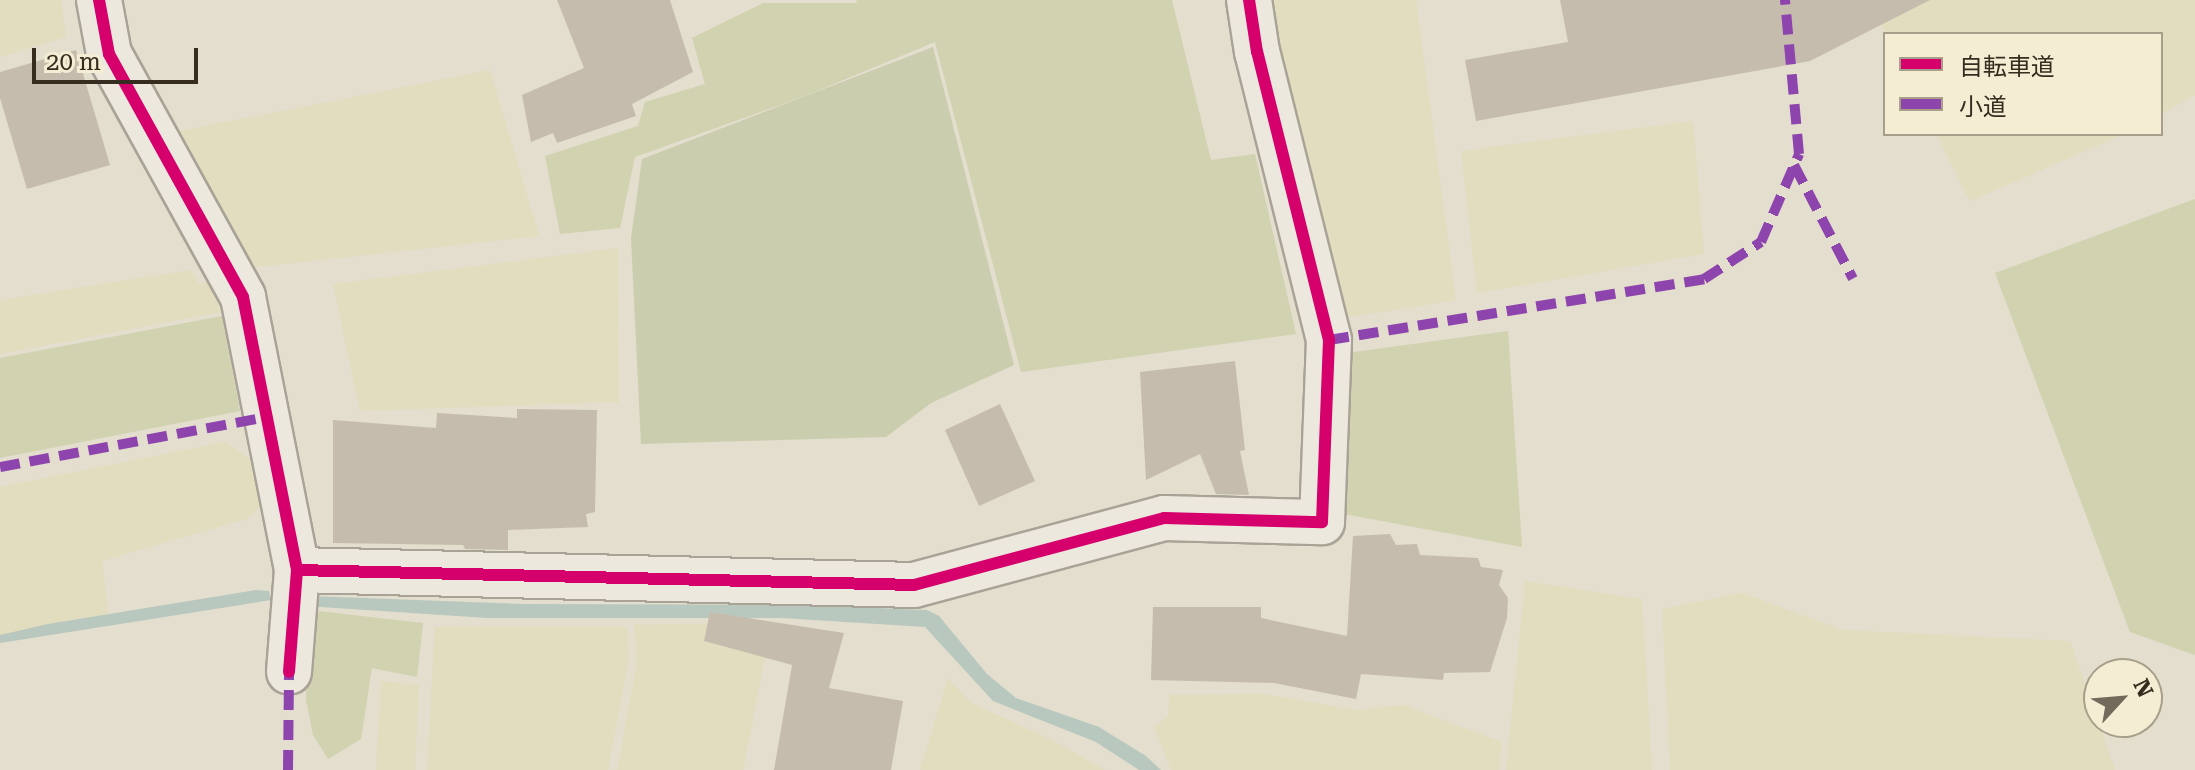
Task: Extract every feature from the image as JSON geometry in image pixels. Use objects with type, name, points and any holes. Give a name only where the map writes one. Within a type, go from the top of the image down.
[{"type":"street","points":[[99,0],[109,54],[243,297],[297,570],[289,672]]},
{"type":"street","points":[[297,570],[914,585],[1164,518],[1322,522],[1329,340],[1257,52],[1249,0]]},
{"type":"shaded area","points":[[0,0],[61,0],[66,37],[0,57]]},
{"type":"shaded area","points":[[1272,0],[1416,0],[1456,300],[1334,320]]},
{"type":"shaded area","points":[[1869,0],[2195,0],[2195,95],[2163,113],[2163,32],[1885,32]]},
{"type":"shaded area","points":[[490,70],[539,236],[239,269],[175,132]]},
{"type":"shaded area","points":[[1693,121],[1704,254],[1477,293],[1461,151]]},
{"type":"shaded area","points":[[1937,136],[2119,136],[1970,201]]},
{"type":"shaded area","points":[[618,248],[619,402],[360,411],[333,284]]},
{"type":"shaded area","points":[[191,270],[199,284],[209,282],[221,312],[0,354],[0,300]]},
{"type":"shaded area","points":[[225,442],[255,462],[266,500],[249,518],[102,561],[109,619],[0,638],[0,487]]},
{"type":"shaded area","points":[[1525,581],[1642,599],[1652,770],[1506,770]]},
{"type":"shaded area","points":[[256,590],[269,591],[271,600],[0,643],[0,635],[48,624]]},
{"type":"shaded area","points":[[1742,593],[1843,630],[2070,641],[2083,678],[2083,738],[2104,738],[2115,770],[1670,770],[1662,609]]},
{"type":"shaded area","points":[[310,596],[524,604],[804,605],[927,610],[939,616],[987,674],[1016,698],[1099,727],[1146,756],[1161,770],[1139,770],[1096,742],[993,701],[925,627],[781,618],[487,618],[306,606]]},
{"type":"shaded area","points":[[772,622],[743,770],[617,770],[637,663],[634,625]]},
{"type":"shaded area","points":[[435,627],[627,627],[629,658],[608,770],[427,770]]},
{"type":"shaded area","points":[[948,678],[971,703],[1054,741],[1105,770],[920,770]]},
{"type":"shaded area","points":[[381,681],[419,685],[415,770],[376,770]]},
{"type":"shaded area","points":[[1263,694],[1356,710],[1403,705],[1502,742],[1499,770],[1171,770],[1154,726],[1168,717],[1170,695]]},
{"type":"green space","points":[[857,0],[1172,0],[1211,160],[1255,154],[1296,334],[1021,372],[935,42],[805,96],[635,157],[620,228],[560,234],[545,156],[638,126],[645,102],[705,84],[692,38],[763,3],[856,3]]},
{"type":"green space","points":[[933,47],[1014,365],[931,403],[886,437],[641,444],[631,238],[642,159]]},
{"type":"green space","points":[[2195,199],[2195,655],[2130,632],[1995,273]]},
{"type":"green space","points":[[222,316],[240,411],[0,458],[0,358]]},
{"type":"green space","points":[[1508,331],[1522,547],[1344,514],[1347,353]]},
{"type":"green space","points":[[309,610],[423,623],[417,677],[372,668],[361,739],[328,759],[313,735],[306,700]]},
{"type":"building","points":[[557,0],[670,0],[693,72],[632,104],[636,116],[557,143],[553,133],[531,142],[522,95],[584,68]]},
{"type":"building","points":[[1560,0],[1930,0],[1810,61],[1476,121],[1465,60],[1568,42]]},
{"type":"building","points":[[76,50],[110,165],[27,189],[0,98],[0,72]]},
{"type":"building","points":[[1235,361],[1245,450],[1240,451],[1249,495],[1216,494],[1200,454],[1146,480],[1140,372]]},
{"type":"building","points":[[1000,404],[1035,481],[979,506],[945,430]]},
{"type":"building","points":[[517,409],[597,410],[595,512],[586,514],[588,527],[508,530],[508,550],[465,549],[463,545],[333,543],[333,420],[436,428],[437,413],[517,418]]},
{"type":"building","points":[[1390,534],[1396,545],[1417,544],[1420,555],[1478,558],[1481,567],[1503,570],[1499,585],[1508,598],[1507,618],[1490,672],[1444,673],[1443,680],[1361,674],[1356,699],[1274,683],[1151,680],[1153,607],[1261,607],[1261,618],[1347,636],[1353,536]]},
{"type":"building","points":[[710,612],[844,633],[829,688],[903,701],[891,770],[774,770],[792,665],[704,641]]},
{"type":"marked path","points":[[1329,340],[1704,279],[1761,242],[1799,154],[1785,0]]},
{"type":"marked path","points":[[1794,165],[1853,279]]},
{"type":"marked path","points":[[0,467],[266,417]]},
{"type":"marked path","points":[[288,770],[289,672]]},
{"type":"cycle path","points":[[99,0],[109,54],[243,297],[297,570],[289,672]]},
{"type":"cycle path","points":[[297,570],[914,585],[1164,518],[1322,522],[1329,340],[1257,52],[1249,0]]}]
